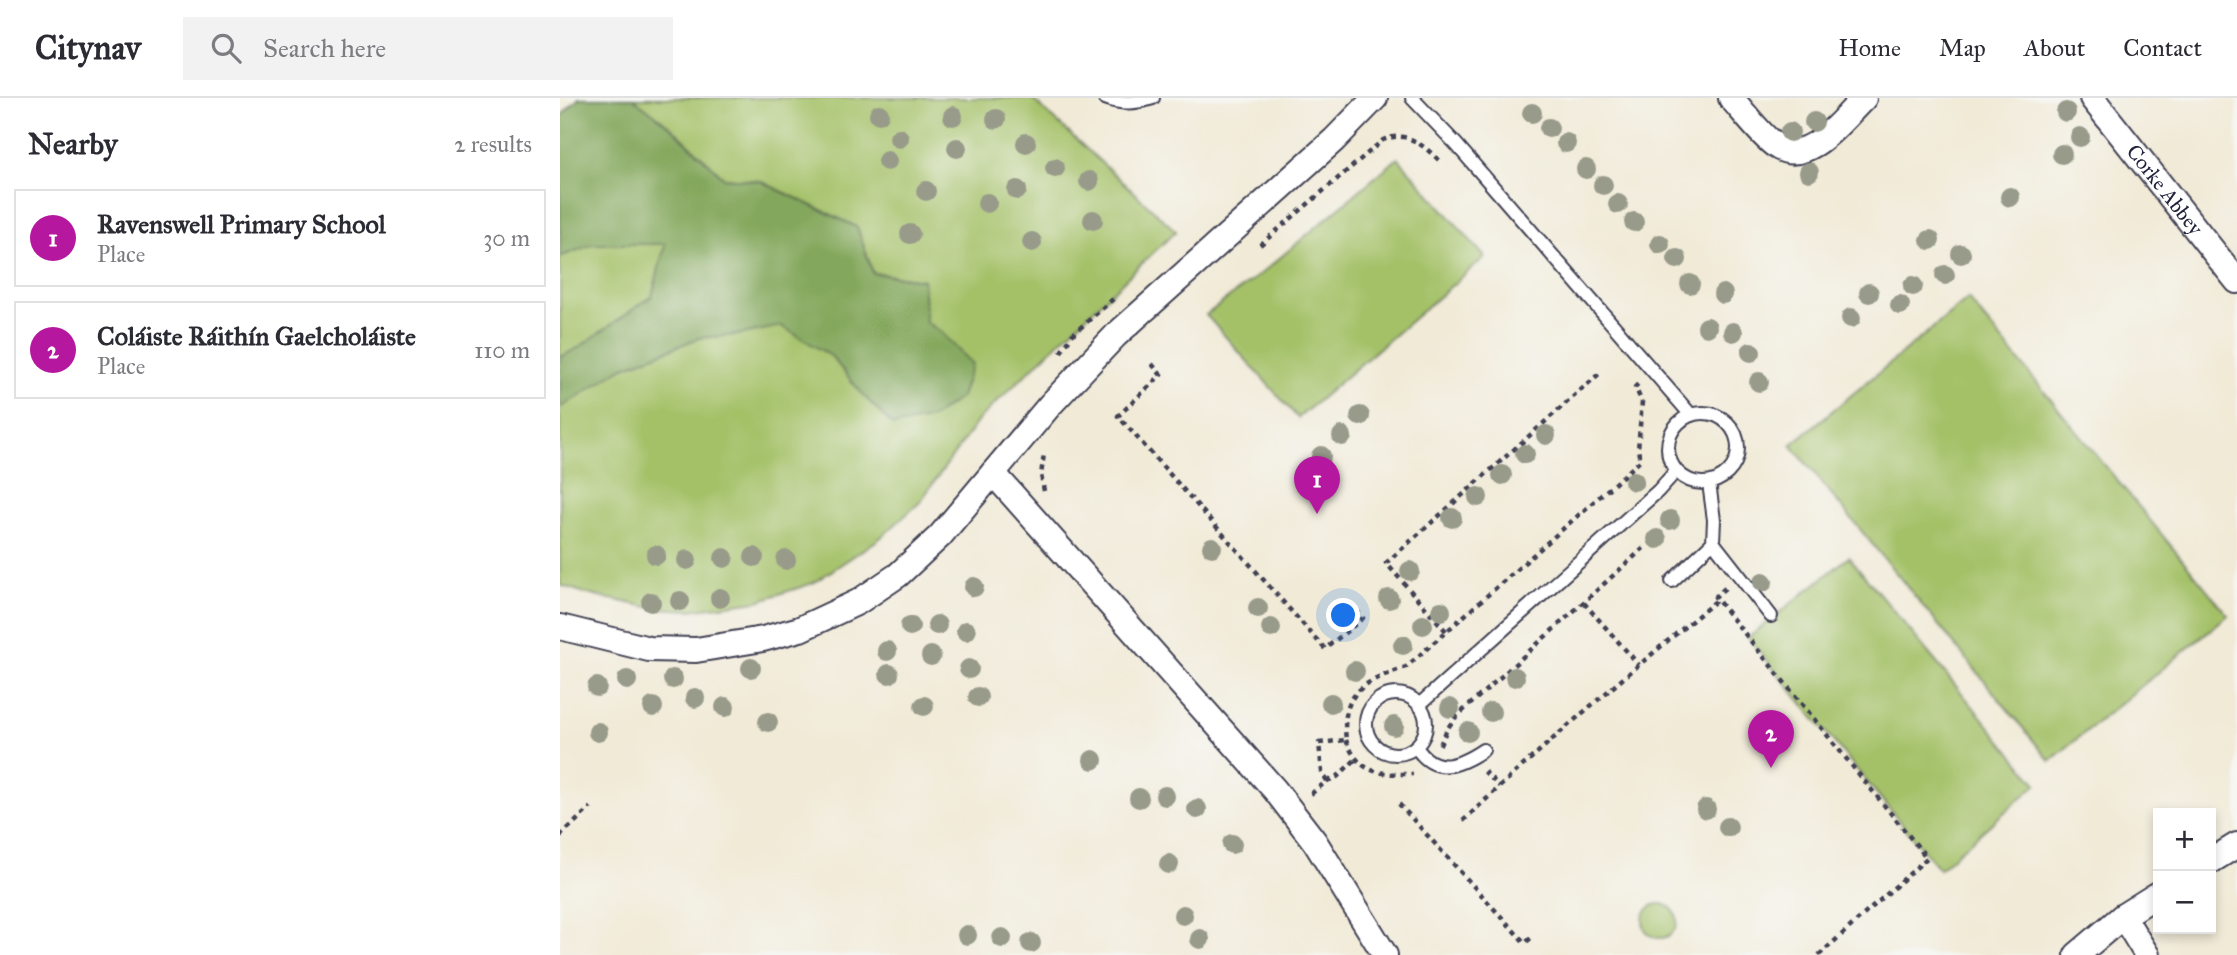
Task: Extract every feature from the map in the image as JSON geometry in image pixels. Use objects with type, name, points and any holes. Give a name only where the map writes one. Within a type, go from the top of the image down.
[{"type":"street","points":[[560,626],[649,649],[696,650],[800,629],[858,602],[898,575],[940,536],[1050,405],[1116,335],[1334,140],[1375,98]]},
{"type":"street","points":[[1731,98],[1776,146],[1789,152],[1797,152],[1817,144],[1864,98]]},
{"type":"street","name":"Corke Abbey","points":[[2092,98],[2237,281]]},
{"type":"street","points":[[993,473],[1275,790],[1315,842],[1385,955]]},
{"type":"street","points":[[2216,858],[2237,845]]},
{"type":"street","points":[[2077,955],[2123,916],[2153,897]]},
{"type":"street","points":[[2123,916],[2147,955]]},
{"type":"lane","points":[[1105,98],[1115,102],[1135,103],[1153,98]]},
{"type":"lane","points":[[1412,98],[1457,144],[1691,415]]},
{"type":"lane","points":[[1702,413],[1714,415],[1732,429],[1738,451],[1735,462],[1720,479],[1709,483],[1696,483],[1685,479],[1676,471],[1667,451],[1668,439],[1681,420],[1702,413]]},
{"type":"lane","points":[[1419,705],[1658,491],[1676,471]]},
{"type":"lane","points":[[1709,483],[1714,520],[1713,542],[1771,616]]},
{"type":"lane","points":[[1672,581],[1713,542]]},
{"type":"lane","points":[[1402,695],[1419,705],[1426,721],[1426,730],[1416,747],[1402,754],[1384,752],[1370,740],[1366,721],[1374,704],[1382,698],[1402,695]]},
{"type":"lane","points":[[1416,747],[1424,758],[1448,766],[1459,764],[1483,750]]},
{"type":"path","points":[[1255,249],[1383,140],[1394,135],[1414,139],[1439,160]]},
{"type":"path","points":[[1058,357],[1072,335],[1116,296]]},
{"type":"path","points":[[1152,364],[1161,375],[1118,416],[1325,649],[1363,618],[1358,612]]},
{"type":"path","points":[[1322,772],[1319,743],[1346,740],[1345,717],[1349,703],[1356,693],[1371,681],[1406,667],[1640,461],[1638,449],[1642,402],[1635,387],[1653,369]]},
{"type":"path","points":[[1446,631],[1386,563],[1600,373]]},
{"type":"path","points":[[1045,450],[1041,475],[1048,498]]},
{"type":"path","points":[[1432,762],[1451,722],[1646,546]]},
{"type":"path","points":[[1739,575],[1715,597],[1927,858],[1819,955]]},
{"type":"path","points":[[1464,821],[1639,665],[1717,600]]},
{"type":"path","points":[[1584,603],[1639,665]]},
{"type":"path","points":[[1327,780],[1336,777],[1356,760]]},
{"type":"path","points":[[1399,804],[1525,943],[1531,939]]},
{"type":"path","points":[[560,836],[591,807]]},
{"type":"green space","points":[[579,98],[633,98],[672,128],[724,178],[760,181],[857,227],[873,273],[923,280],[926,322],[941,332],[972,364],[961,397],[932,418],[893,426],[831,356],[781,326],[738,335],[699,338],[622,368],[560,408],[560,357],[578,348],[652,296],[665,244],[593,244],[560,257],[560,117]]},
{"type":"green space","points":[[633,98],[1031,98],[1176,231],[980,418],[919,503],[879,539],[813,583],[758,601],[690,610],[653,608],[591,595],[560,585],[560,225],[613,198],[941,332],[926,322],[923,280],[873,273],[857,227],[760,181],[724,178],[672,128]]},
{"type":"green space","points":[[1398,158],[1485,257],[1298,418],[1206,315],[1263,272]]},
{"type":"green space","points":[[1968,299],[2228,615],[2050,761],[1791,445]]},
{"type":"green space","points":[[1849,557],[2037,784],[1939,869],[1748,638]]},
{"type":"green space","points":[[1660,904],[1672,909],[1677,921],[1672,933],[1660,938],[1648,933],[1643,921],[1648,909]]},
{"type":"place","name":"Ravenswell Primary School","points":[[1317,514]]},
{"type":"place","name":"Coláiste Ráithín Gaelcholáiste","points":[[1771,768]]}]
